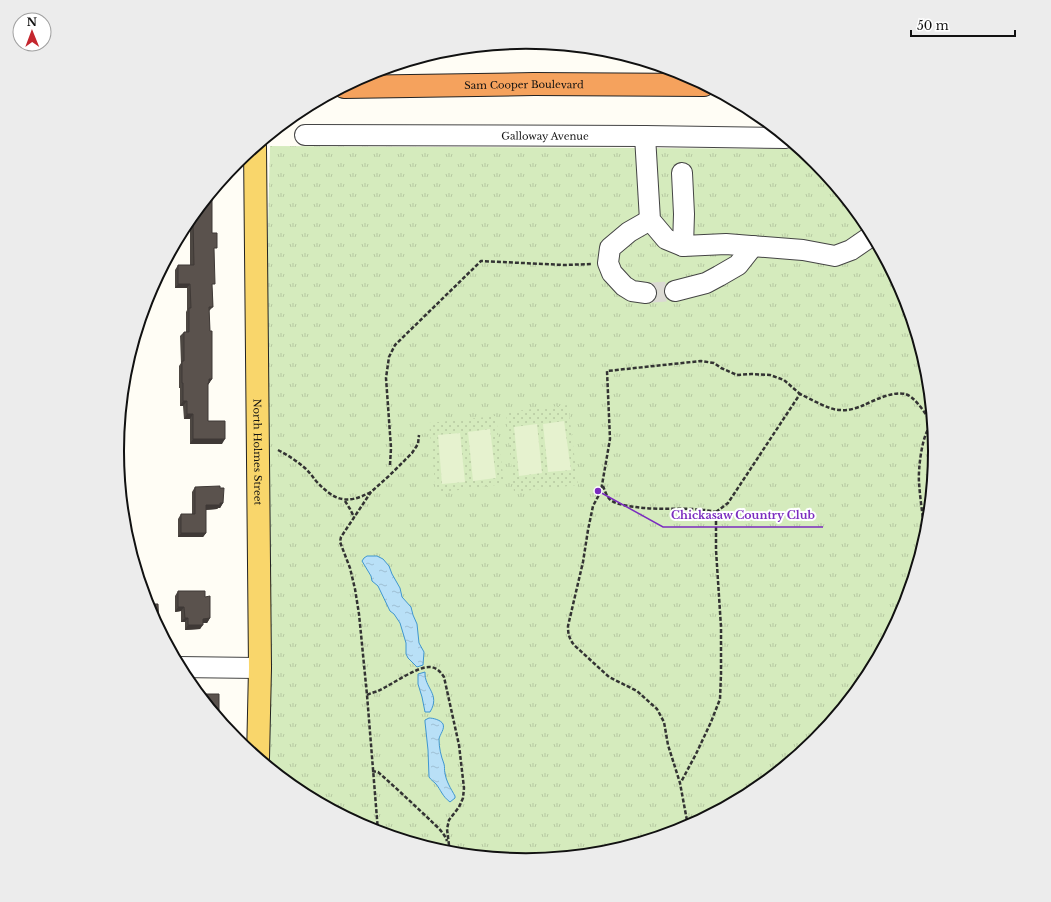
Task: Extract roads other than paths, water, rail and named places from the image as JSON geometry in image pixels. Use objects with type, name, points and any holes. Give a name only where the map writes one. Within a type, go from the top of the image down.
[{"type":"highway","name":"Sam Cooper Boulevard","points":[[356,87],[534,84],[691,85]]},
{"type":"main road","name":"North Holmes Street","points":[[255,154],[260,668],[258,751]]},
{"type":"street","name":"Galloway Avenue","points":[[305,135],[777,138]]},
{"type":"street","points":[[645,136],[650,220],[666,239],[683,246],[726,244],[803,250],[835,256],[851,250],[867,239]]},
{"type":"street","points":[[682,173],[684,214],[683,246]]},
{"type":"street","points":[[646,293],[632,291],[624,286],[612,273],[608,263],[610,248],[629,232],[650,220]]},
{"type":"street","points":[[675,291],[706,282],[719,276],[738,265],[754,246]]},
{"type":"street","points":[[187,667],[260,668]]},
{"type":"water","points":[[367,556],[377,556],[383,559],[389,566],[400,588],[402,597],[411,607],[417,624],[419,643],[424,652],[423,665],[417,667],[408,658],[406,654],[406,643],[400,623],[390,611],[378,586],[372,581],[371,576],[362,561]]},
{"type":"water","points":[[425,672],[425,678],[434,700],[430,712],[425,712],[418,684],[418,674]]},
{"type":"water","points":[[429,718],[439,720],[443,724],[443,730],[439,739],[439,746],[446,779],[455,796],[455,798],[450,802],[429,777],[425,720]]},
{"type":"tunnel","points":[[646,293],[675,291]]},
{"type":"place","name":"Chickasaw Country Club","points":[[598,491]]}]
